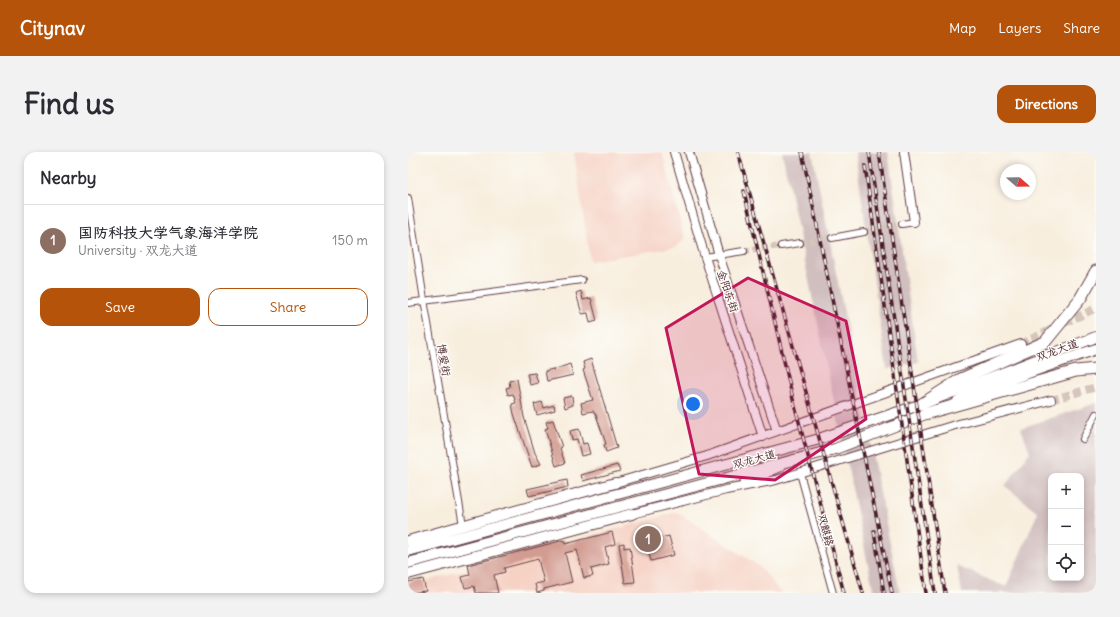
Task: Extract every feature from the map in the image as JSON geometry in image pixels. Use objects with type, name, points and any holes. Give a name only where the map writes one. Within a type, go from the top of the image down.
[{"type":"highway","points":[[1090,282],[1096,267]]},
{"type":"highway","points":[[925,409],[961,379],[1045,342],[1080,299],[1096,271]]},
{"type":"highway","name":"双龙大道","points":[[408,563],[511,534],[835,449],[925,409],[1096,337]]},
{"type":"highway","name":"双龙大道","points":[[408,551],[925,409],[1096,349]]},
{"type":"highway","points":[[925,409],[1069,373],[1096,369]]},
{"type":"highway","points":[[408,541],[615,482]]},
{"type":"highway","points":[[408,574],[632,514]]},
{"type":"street","name":"金阳东街","points":[[674,152],[705,257],[763,437]]},
{"type":"street","name":"金阳东街","points":[[689,152],[719,255],[777,431]]},
{"type":"street","points":[[902,224],[914,222],[904,152]]},
{"type":"street","name":"博爱街","points":[[408,198],[463,525]]},
{"type":"street","points":[[832,238],[864,232]]},
{"type":"street","points":[[781,246],[800,243]]},
{"type":"street","points":[[705,257],[744,251]]},
{"type":"street","points":[[408,303],[582,280]]},
{"type":"street","points":[[615,482],[693,460],[763,437],[1021,344]]},
{"type":"street","points":[[632,514],[726,490],[776,480],[955,425],[1051,400]]},
{"type":"street","points":[[1083,439],[1096,414]]},
{"type":"street","points":[[726,490],[807,456]]},
{"type":"street","name":"双麒路","points":[[800,473],[833,593]]},
{"type":"highlighted area","points":[[748,278],[846,321],[866,419],[775,480],[699,474],[666,328]]},
{"type":"shaded area","points":[[574,152],[662,152],[685,239],[676,247],[590,261]]},
{"type":"shaded area","points":[[782,152],[812,152],[900,593],[874,593]]},
{"type":"shaded area","points":[[855,152],[888,152],[918,362],[887,369]]},
{"type":"shaded area","points":[[1096,403],[1096,593],[962,593],[957,566],[1006,587],[1038,512],[1005,486],[1030,452],[1021,428]]},
{"type":"shaded area","points":[[677,512],[759,566],[781,593],[408,593],[408,586]]},
{"type":"building","points":[[581,291],[583,300],[591,298],[597,321],[590,323],[588,313],[582,314],[576,293]]},
{"type":"building","points":[[591,359],[617,448],[606,452],[604,445],[606,444],[596,415],[593,411],[583,413],[581,403],[593,400],[583,370],[585,369],[583,362]]},
{"type":"building","points":[[570,364],[573,375],[547,381],[545,371]]},
{"type":"building","points":[[535,373],[538,383],[530,385],[527,374]]},
{"type":"building","points":[[517,379],[524,417],[535,453],[541,464],[532,467],[514,414],[512,404],[516,403],[513,394],[508,395],[506,388],[510,387],[509,381]]},
{"type":"building","points":[[572,396],[573,405],[565,408],[563,398]]},
{"type":"building","points":[[542,402],[544,408],[554,405],[555,410],[537,415],[534,404]]},
{"type":"building","points":[[553,420],[562,447],[560,448],[565,463],[556,466],[545,429],[548,428],[546,422]]},
{"type":"building","points":[[579,429],[583,444],[587,443],[590,454],[581,456],[577,439],[572,440],[570,431]]},
{"type":"building","points":[[617,465],[620,471],[583,481],[581,475]]},
{"type":"building","points":[[567,480],[568,487],[529,496],[527,489]]},
{"type":"building","points":[[612,532],[615,544],[605,547],[609,564],[591,569],[593,576],[584,578],[577,550],[565,553],[572,582],[544,589],[544,591],[537,593],[535,584],[544,582],[538,559],[504,568],[505,572],[494,575],[498,593],[476,593],[474,586],[465,588],[462,577],[470,575],[468,565],[564,540],[565,544]]},
{"type":"building","points":[[669,536],[674,555],[651,561],[646,542]]},
{"type":"building","points":[[624,543],[624,548],[630,547],[635,582],[625,583],[619,544]]},
{"type":"building","points":[[423,579],[426,591],[408,593],[408,582]]},
{"type":"tunnel","points":[[864,232],[902,224]]},
{"type":"tunnel","points":[[800,243],[832,238]]},
{"type":"tunnel","points":[[744,251],[781,246]]},
{"type":"tunnel","points":[[1021,344],[1096,308]]},
{"type":"tunnel","points":[[1051,400],[1096,387]]},
{"type":"railway","points":[[738,152],[863,593]]},
{"type":"railway","points":[[802,152],[892,593]]},
{"type":"railway","points":[[869,152],[935,593]]},
{"type":"railway","points":[[879,152],[945,593]]},
{"type":"railway","points":[[865,166],[926,593]]},
{"type":"railway","points":[[744,191],[793,399],[844,593]]},
{"type":"railway","points":[[874,531],[884,593]]},
{"type":"place","name":"国防科技大学气象海洋学院","points":[[648,539]]}]
